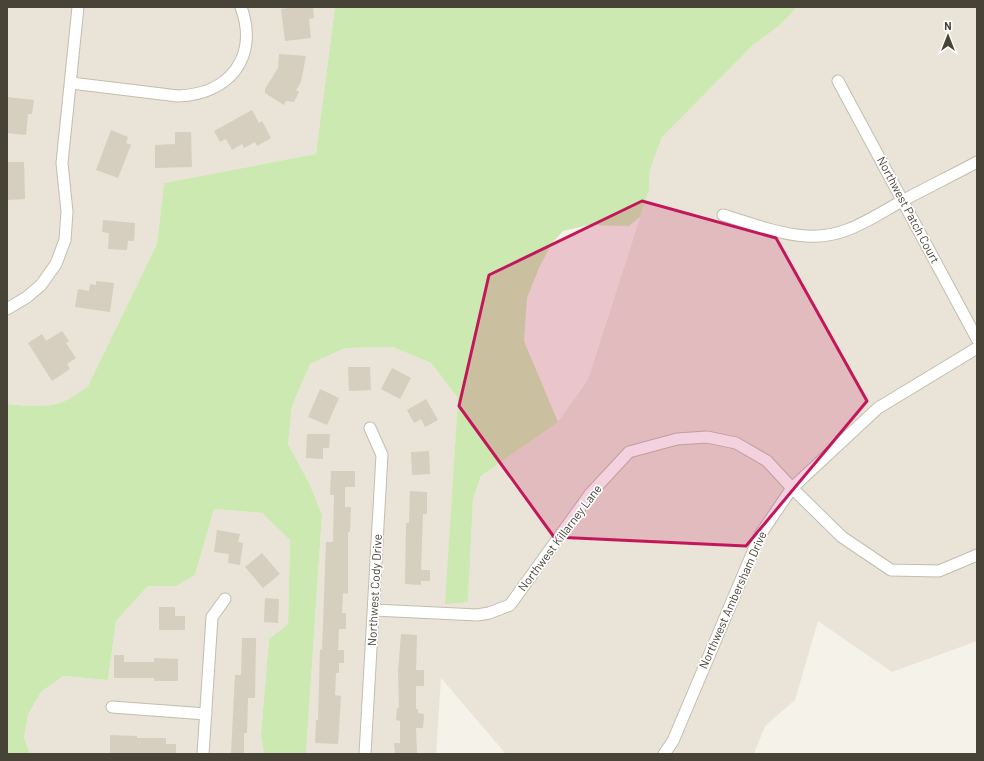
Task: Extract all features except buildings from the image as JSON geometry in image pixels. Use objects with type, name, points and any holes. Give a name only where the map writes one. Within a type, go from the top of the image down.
[{"type":"street","points":[[71,83],[178,96],[192,96],[207,92],[228,79],[242,60],[248,35],[241,7]]},
{"type":"street","points":[[7,308],[28,297],[41,285],[56,264],[65,240],[68,212],[62,163],[77,26],[76,8]]},
{"type":"street","name":"Northwest Patch Court","points":[[838,81],[977,339]]},
{"type":"street","points":[[723,215],[768,228],[806,236],[831,234],[862,225],[903,201],[977,162]]},
{"type":"street","name":"Northwest Ambersham Drive","points":[[664,754],[673,741],[760,535],[792,488],[878,408],[977,348]]},
{"type":"street","name":"Northwest Cody Drive","points":[[365,754],[382,455],[370,428]]},
{"type":"street","name":"Northwest Killarney Lane","points":[[374,610],[477,615],[489,613],[510,605],[590,494],[629,452],[678,439],[707,437],[736,443],[767,461],[792,488],[842,536],[891,570],[939,571],[977,555]]},
{"type":"street","points":[[203,754],[212,617],[225,599]]},
{"type":"street","points":[[112,707],[206,714]]},
{"type":"highlighted area","points":[[642,201],[776,238],[867,401],[746,546],[554,537],[459,406],[489,275]]},
{"type":"shaded area","points":[[7,7],[335,7],[316,154],[164,183],[157,244],[88,386],[72,399],[43,407],[7,404]]},
{"type":"shaded area","points":[[797,7],[977,7],[977,641],[892,672],[818,621],[795,700],[765,726],[754,754],[506,754],[441,678],[436,754],[306,754],[322,515],[310,485],[288,444],[292,406],[310,364],[345,348],[393,347],[431,363],[458,398],[446,596],[468,602],[473,499],[481,476],[558,422],[588,380],[649,190],[650,169],[662,137],[754,44],[780,25]]},
{"type":"shaded area","points":[[214,509],[262,513],[290,540],[288,624],[269,639],[261,735],[264,754],[30,754],[24,738],[28,715],[41,692],[63,676],[108,680],[116,621],[148,586],[176,586],[195,575]]},
{"type":"green space","points":[[335,7],[797,7],[780,25],[754,44],[662,137],[650,169],[649,190],[640,217],[629,226],[589,225],[563,231],[552,243],[539,268],[527,298],[524,341],[558,422],[481,476],[473,499],[468,602],[445,604],[458,398],[431,363],[393,347],[345,348],[310,364],[292,406],[288,444],[310,485],[322,515],[306,754],[264,754],[261,735],[269,639],[288,624],[290,540],[262,513],[214,509],[195,575],[176,586],[148,586],[116,621],[108,680],[63,676],[41,692],[28,715],[24,738],[30,754],[7,754],[7,404],[41,406],[59,403],[78,394],[88,386],[157,244],[164,183],[316,154]]}]
